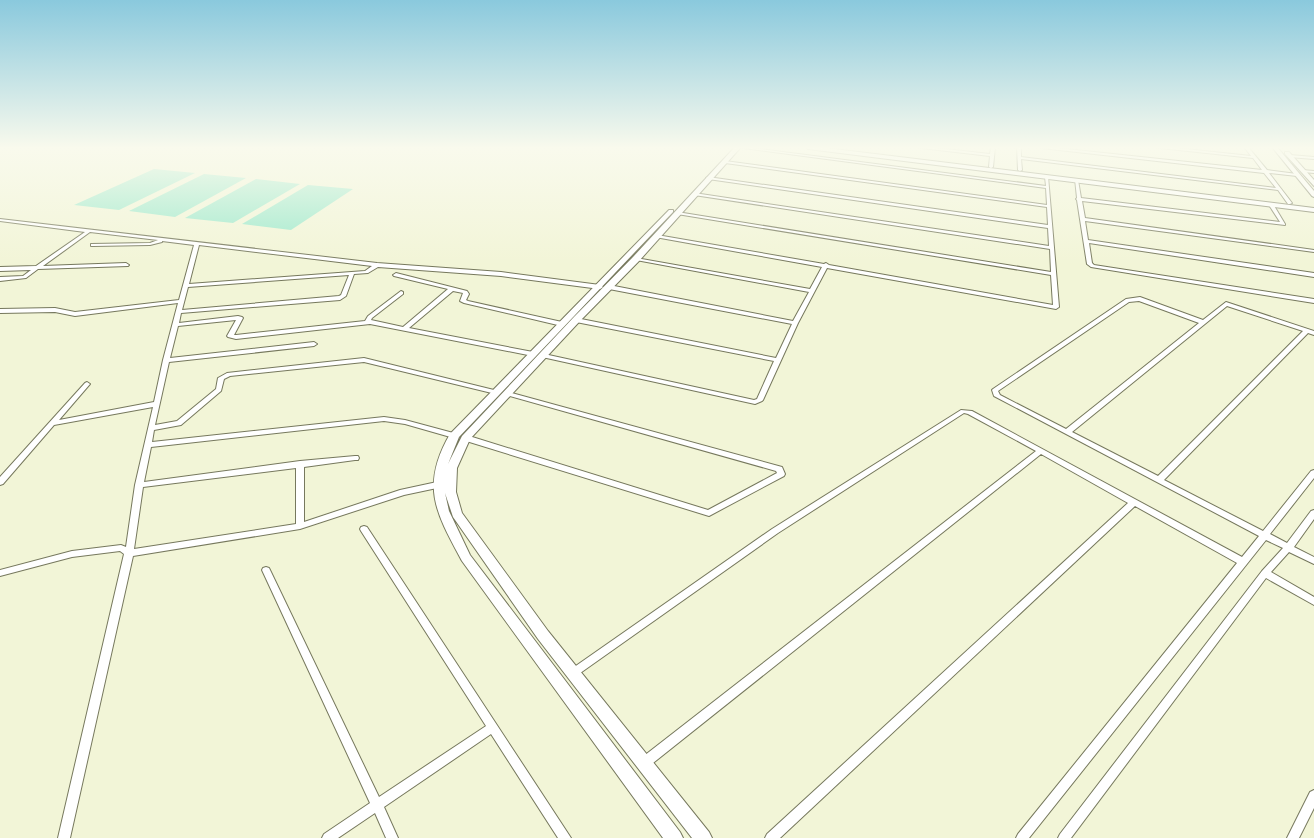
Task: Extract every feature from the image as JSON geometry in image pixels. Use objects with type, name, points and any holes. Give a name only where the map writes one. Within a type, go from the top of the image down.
[{"type":"street","points":[[674,838],[466,558],[441,511],[437,485],[442,463],[454,436],[496,392],[518,376],[576,320],[604,287],[700,186]]},
{"type":"street","points":[[539,355],[562,324],[636,259],[681,206],[701,186]]},
{"type":"street","points":[[764,186],[1049,227]]},
{"type":"street","points":[[902,186],[1048,206]]},
{"type":"street","points":[[657,236],[1056,308],[1049,227],[1048,187],[1041,186]]},
{"type":"street","points":[[1077,186],[1090,264],[1097,267],[1314,301]]},
{"type":"street","points":[[1124,186],[1314,210]]},
{"type":"street","points":[[1152,186],[1314,206]]},
{"type":"street","points":[[1246,186],[1278,190]]},
{"type":"street","points":[[1275,186],[1290,203]]},
{"type":"street","points":[[694,194],[1051,248]]},
{"type":"street","points":[[1078,199],[1283,225],[1271,205]]},
{"type":"street","points":[[681,206],[1054,274]]},
{"type":"street","points":[[1083,219],[1314,251]]},
{"type":"street","points":[[0,220],[378,265],[501,274],[604,287],[795,323]]},
{"type":"street","points":[[0,279],[24,277],[89,231]]},
{"type":"street","points":[[93,245],[150,244],[163,240]]},
{"type":"street","points":[[1087,241],[1314,275]]},
{"type":"street","points":[[64,838],[129,553],[139,485],[156,404],[197,244]]},
{"type":"street","points":[[636,259],[812,291]]},
{"type":"street","points":[[0,269],[126,265]]},
{"type":"street","points":[[186,286],[352,274],[370,271],[378,265]]},
{"type":"street","points":[[175,325],[240,318],[230,336],[236,337],[367,323],[539,355],[749,402],[760,400],[795,323],[826,265]]},
{"type":"street","points":[[179,312],[340,298],[344,296],[352,274]]},
{"type":"street","points":[[396,275],[465,292],[463,300],[466,302],[562,324]]},
{"type":"street","points":[[404,329],[452,289]]},
{"type":"street","points":[[367,323],[370,317],[401,293]]},
{"type":"street","points":[[1203,322],[1140,299],[1132,298],[995,390],[997,396],[1314,561]]},
{"type":"street","points":[[0,311],[55,310],[75,314],[182,301]]},
{"type":"street","points":[[1067,432],[1203,322],[1229,304],[1311,332],[1159,480]]},
{"type":"street","points":[[576,320],[777,360]]},
{"type":"street","points":[[166,360],[314,344]]},
{"type":"street","points":[[151,428],[178,423],[219,390],[221,378],[229,374],[364,360],[496,392]]},
{"type":"street","points":[[518,376],[508,394],[466,438],[452,468],[450,492],[457,514],[484,554],[573,673],[702,838]]},
{"type":"street","points":[[0,482],[3,476],[54,424],[87,384]]},
{"type":"street","points":[[466,438],[709,513],[781,474],[779,469],[508,394]]},
{"type":"street","points":[[54,424],[156,404]]},
{"type":"street","points":[[573,673],[775,532],[958,413],[964,411],[970,412],[1243,562]]},
{"type":"street","points":[[147,445],[384,419],[405,422],[454,436]]},
{"type":"street","points":[[644,764],[1041,451]]},
{"type":"street","points":[[139,485],[355,458]]},
{"type":"street","points":[[300,464],[300,526]]},
{"type":"street","points":[[1022,838],[1314,473]]},
{"type":"street","points":[[0,573],[72,554],[121,548],[129,553],[300,526],[403,492],[437,485]]},
{"type":"street","points":[[771,838],[1133,503]]},
{"type":"street","points":[[1064,838],[1265,573],[1289,547],[1314,513]]},
{"type":"street","points":[[364,529],[565,838]]},
{"type":"street","points":[[266,570],[392,838]]},
{"type":"street","points":[[1265,573],[1314,601]]},
{"type":"street","points":[[328,838],[493,727]]},
{"type":"street","points":[[1293,838],[1314,796]]},
{"type":"shaded area","points":[[116,186],[168,186],[119,210],[74,205]]},
{"type":"shaded area","points":[[179,186],[231,186],[175,217],[129,211]]},
{"type":"shaded area","points":[[243,186],[296,186],[233,223],[185,218]]},
{"type":"shaded area","points":[[306,186],[353,189],[291,230],[242,224]]}]
